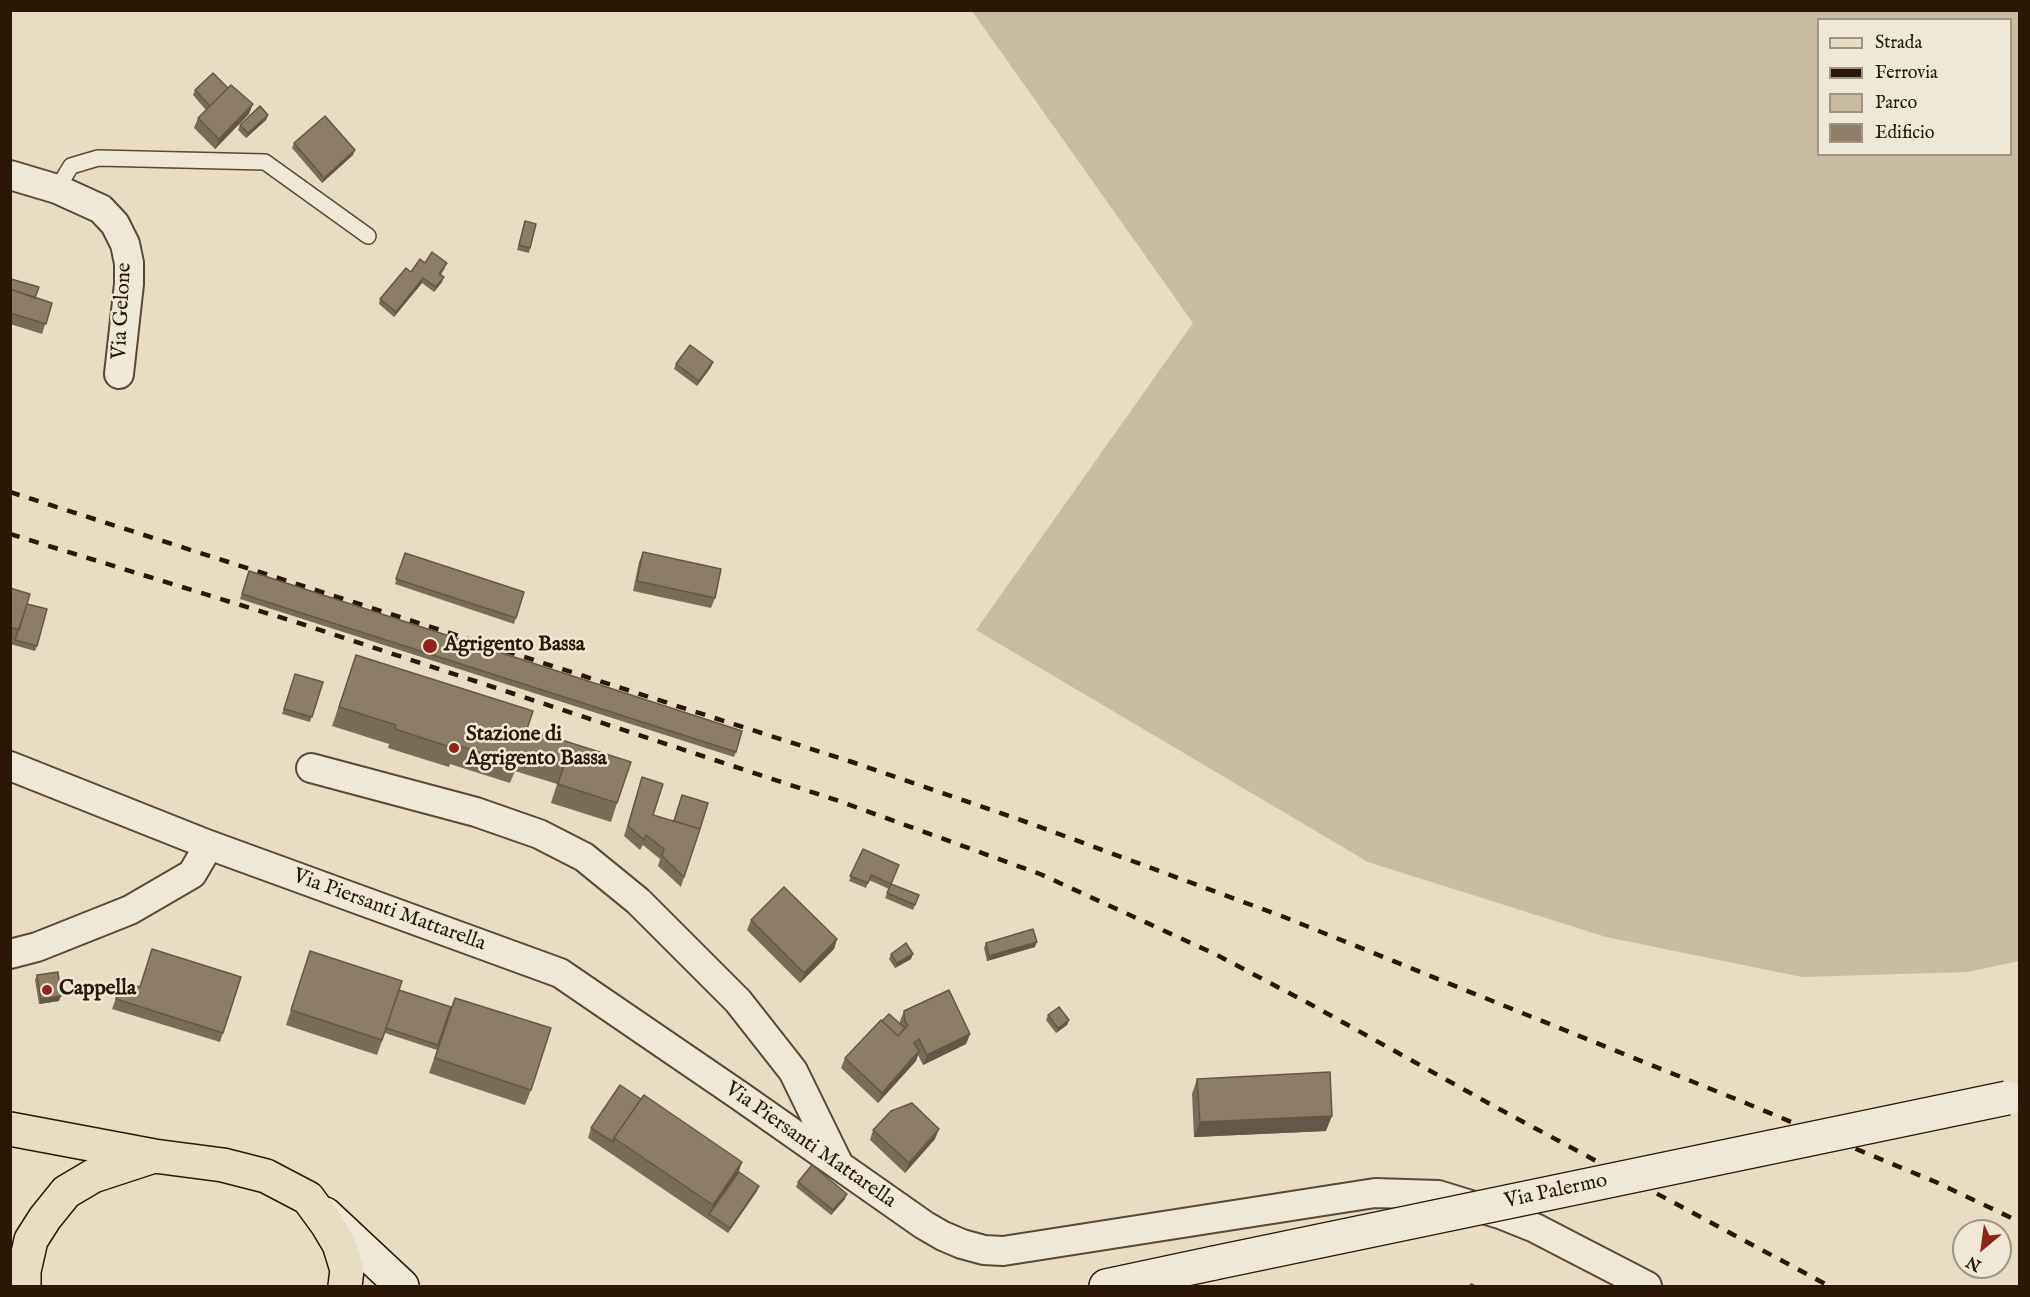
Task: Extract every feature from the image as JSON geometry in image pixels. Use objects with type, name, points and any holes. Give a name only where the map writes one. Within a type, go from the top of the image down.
[{"type":"main road","name":"Via Palermo","points":[[1106,1287],[2016,1096]]},
{"type":"main road","points":[[10,1129],[154,1156],[224,1165],[266,1176],[308,1198],[402,1287]]},
{"type":"main road","points":[[24,1287],[24,1271],[31,1240],[66,1192],[93,1176],[154,1156]]},
{"type":"main road","points":[[308,1198],[339,1244],[347,1270],[345,1287]]},
{"type":"main road","points":[[1164,1287],[1214,1263]]},
{"type":"street","name":"Via Gelone","points":[[10,175],[57,189],[101,209],[115,224],[125,244],[129,263],[129,284],[119,374]]},
{"type":"street","name":"Via Piersanti Mattarella","points":[[10,766],[209,845],[560,974],[943,1236],[984,1250],[1003,1251],[1375,1193],[1438,1195],[1490,1210],[1535,1228],[1647,1287]]},
{"type":"street","points":[[310,768],[476,812],[539,834],[584,857],[638,901],[738,1001],[793,1071],[840,1167]]},
{"type":"street","points":[[10,954],[37,947],[130,910],[192,874],[209,845]]},
{"type":"lane","points":[[57,189],[71,166],[98,158],[265,162],[368,236]]},
{"type":"green space","points":[[972,11],[2019,11],[2019,961],[1968,972],[1802,977],[1606,937],[1368,862],[976,630],[1193,323]]},
{"type":"building","points":[[213,73],[228,88],[210,106],[195,90]]},
{"type":"building","points":[[231,85],[253,104],[219,139],[198,118]]},
{"type":"building","points":[[260,106],[268,115],[248,133],[240,125]]},
{"type":"building","points":[[325,116],[355,150],[324,178],[294,143]]},
{"type":"building","points":[[525,221],[536,224],[530,248],[519,245]]},
{"type":"building","points":[[432,252],[447,263],[439,274],[444,277],[436,287],[423,278],[396,312],[380,299],[406,268],[411,272],[420,259],[425,263]]},
{"type":"building","points":[[11,279],[39,287],[35,298],[10,289]]},
{"type":"building","points":[[10,289],[52,303],[46,324],[10,313]]},
{"type":"building","points":[[690,345],[713,362],[699,381],[676,364]]},
{"type":"building","points":[[643,552],[721,569],[715,598],[637,581]]},
{"type":"building","points":[[405,553],[524,592],[516,618],[396,579]]},
{"type":"building","points":[[249,571],[742,731],[736,752],[242,594]]},
{"type":"building","points":[[10,588],[30,594],[19,630],[10,627]]},
{"type":"building","points":[[27,604],[47,609],[37,646],[15,640]]},
{"type":"building","points":[[356,655],[533,711],[527,729],[631,762],[617,803],[558,784],[564,765],[521,752],[517,764],[457,745],[456,749],[395,729],[396,725],[339,707]]},
{"type":"building","points":[[295,674],[323,682],[312,717],[284,709]]},
{"type":"building","points":[[642,777],[663,784],[653,815],[700,829],[684,877],[662,856],[664,849],[646,835],[644,840],[628,826]]},
{"type":"building","points":[[682,795],[708,803],[700,829],[674,821]]},
{"type":"building","points":[[863,849],[899,865],[891,884],[871,875],[868,883],[850,876]]},
{"type":"building","points":[[891,884],[919,895],[915,905],[887,893]]},
{"type":"building","points":[[784,887],[837,939],[804,973],[751,920]]},
{"type":"building","points":[[1033,929],[1037,942],[989,956],[986,943]]},
{"type":"building","points":[[906,943],[913,954],[897,963],[891,954]]},
{"type":"building","points":[[152,949],[241,977],[223,1033],[116,999],[122,981],[140,987]]},
{"type":"building","points":[[310,951],[402,981],[382,1040],[291,1010]]},
{"type":"building","name":"Cappella","points":[[58,972],[61,996],[41,999],[37,975]]},
{"type":"building","points":[[399,990],[451,1007],[438,1045],[386,1028]]},
{"type":"building","points":[[949,990],[970,1034],[927,1055],[919,1039],[914,1043],[919,1051],[882,1093],[845,1058],[881,1020],[898,1036],[908,1025],[905,1022],[904,1011]]},
{"type":"building","points":[[455,998],[551,1028],[531,1090],[435,1058]]},
{"type":"building","points":[[1059,1007],[1069,1020],[1058,1028],[1048,1015]]},
{"type":"building","points":[[889,1014],[905,1028],[898,1036],[882,1021]]},
{"type":"building","points":[[1330,1072],[1332,1116],[1200,1122],[1197,1079]]},
{"type":"building","points":[[620,1085],[641,1099],[613,1142],[591,1128]]},
{"type":"building","points":[[644,1095],[742,1162],[713,1205],[614,1138]]},
{"type":"building","points":[[912,1103],[939,1129],[909,1163],[873,1130],[891,1111]]},
{"type":"building","points":[[812,1165],[847,1194],[833,1210],[798,1182]]},
{"type":"building","points":[[739,1172],[759,1186],[730,1228],[709,1214]]},
{"type":"railway","points":[[10,492],[855,763],[1032,824],[1284,917],[1748,1104],[1938,1183],[2020,1222]]},
{"type":"railway","points":[[10,534],[302,624],[839,801],[1040,874],[1215,954],[1829,1286]]},
{"type":"place","name":"Agrigento Bassa","points":[[430,646]]},
{"type":"place","name":"Stazione di Agrigento Bassa","points":[[454,748]]},
{"type":"place","name":"Cappella","points":[[47,990]]}]
